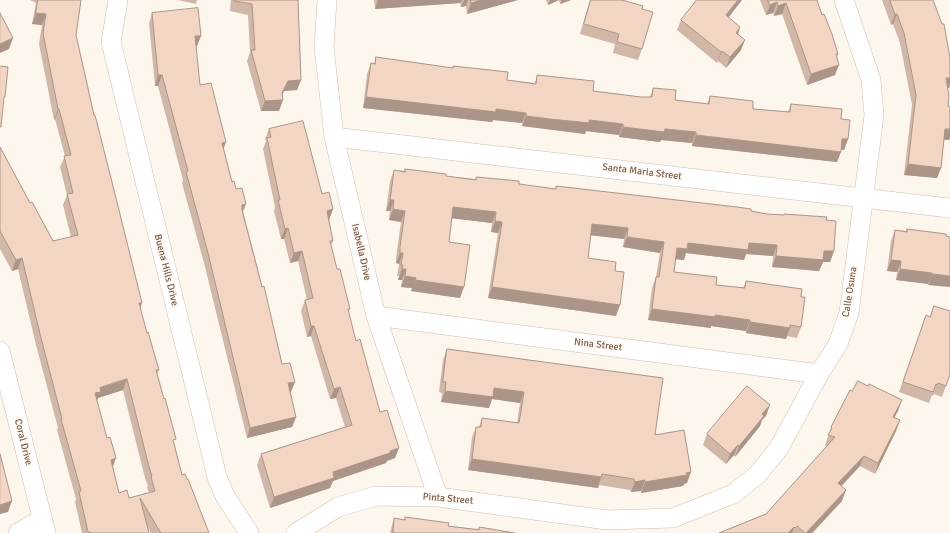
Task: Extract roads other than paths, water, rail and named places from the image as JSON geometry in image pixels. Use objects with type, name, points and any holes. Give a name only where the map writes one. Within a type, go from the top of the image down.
[{"type":"street","name":"Buena Hills Drive","points":[[118,0],[110,42],[217,476],[225,496],[250,533]]},
{"type":"street","name":"Isabella Drive","points":[[328,0],[324,47],[334,137],[376,316],[438,497]]},
{"type":"street","name":"Calle Osuna","points":[[607,520],[673,518],[733,494],[757,475],[779,448],[819,374],[838,344],[849,313],[874,115],[872,80],[844,0]]},
{"type":"street","name":"Santa Maria Street","points":[[334,137],[950,208]]},
{"type":"street","name":"Nina Street","points":[[376,316],[819,374]]},
{"type":"street","name":"Coral Drive","points":[[0,351],[44,526]]},
{"type":"street","name":"Pinta Street","points":[[296,533],[338,507],[376,496],[438,497],[607,520]]},
{"type":"street","points":[[18,533],[44,526]]}]
